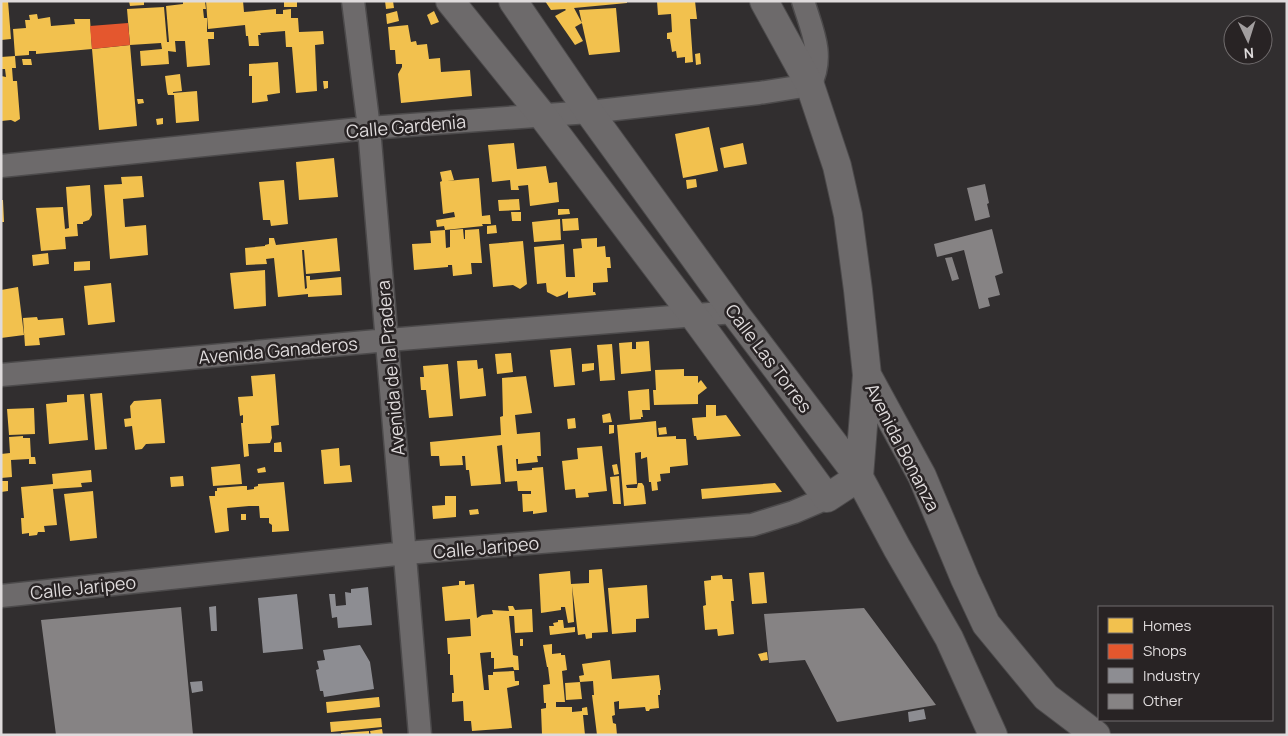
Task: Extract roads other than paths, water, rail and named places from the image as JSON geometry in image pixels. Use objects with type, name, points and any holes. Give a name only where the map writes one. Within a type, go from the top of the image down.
[{"type":"street","name":"Avenida de la Pradera","points":[[354,1],[369,128],[420,735]]},
{"type":"street","name":"Calle Las Torres","points":[[450,1],[542,115],[827,498]]},
{"type":"street","name":"Calle Las Torres","points":[[513,1],[589,112],[734,312],[860,477],[897,548],[948,638],[993,735]]},
{"type":"street","name":"Avenida Bonanza","points":[[764,1],[810,85],[837,166],[846,206],[858,290],[867,375],[922,476],[986,624],[1046,697],[1096,735]]},
{"type":"street","points":[[803,1],[815,38],[817,53],[816,72],[810,85]]},
{"type":"street","name":"Calle Gardenia","points":[[1,166],[369,128],[589,112],[759,93],[810,85]]},
{"type":"street","name":"Avenida Ganaderos","points":[[1,375],[388,340],[734,312]]},
{"type":"street","points":[[860,477],[867,375]]},
{"type":"street","name":"Calle Jaripeo","points":[[1,596],[406,553],[752,525],[794,512],[827,498],[860,477]]},
{"type":"street","points":[[948,638],[986,624]]}]
